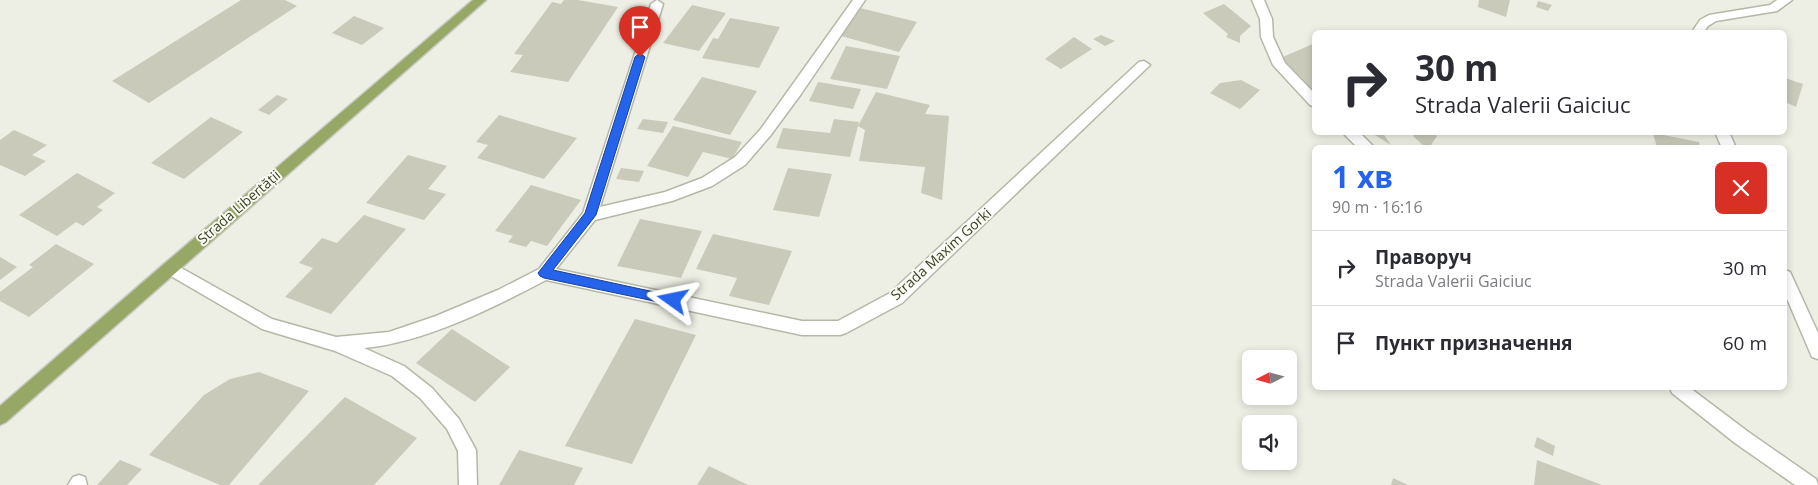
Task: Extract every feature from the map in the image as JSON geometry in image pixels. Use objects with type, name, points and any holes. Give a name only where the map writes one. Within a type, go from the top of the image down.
[{"type":"main road","name":"Strada Libertății","points":[[0,417],[168,268],[480,0]]},
{"type":"street","points":[[590,215],[667,196],[707,182],[740,162],[766,133],[859,0]]},
{"type":"street","points":[[1258,0],[1266,19],[1267,37],[1279,65],[1312,99]]},
{"type":"street","points":[[1699,30],[1704,23],[1713,18],[1773,8],[1786,0]]},
{"type":"street","points":[[336,344],[389,339],[398,336],[504,295],[544,273],[590,215],[657,4]]},
{"type":"street","name":"Strada Maxim Gorki","points":[[544,273],[802,328],[840,328],[896,298],[1144,65]]},
{"type":"street","points":[[1353,135],[1364,145]]},
{"type":"street","points":[[168,268],[268,324],[336,344],[398,371],[426,393],[453,424],[467,450],[468,485]]},
{"type":"street","points":[[1787,281],[1818,352]]},
{"type":"street","points":[[1681,390],[1741,437],[1810,485]]},
{"type":"building","points":[[241,0],[285,0],[297,6],[149,103],[112,81]]},
{"type":"building","points":[[564,0],[578,0],[618,7],[568,82],[510,72],[523,55],[514,54],[552,2],[561,4]]},
{"type":"building","points":[[1479,0],[1510,0],[1506,17],[1478,7]]},
{"type":"building","points":[[1538,1],[1552,5],[1548,11],[1536,7]]},
{"type":"building","points":[[1224,4],[1251,26],[1240,36],[1240,43],[1226,37],[1228,34],[1203,13]]},
{"type":"building","points":[[692,5],[726,13],[699,51],[663,43]]},
{"type":"building","points":[[860,8],[917,22],[899,52],[841,36]]},
{"type":"building","points":[[354,16],[384,28],[362,45],[332,33]]},
{"type":"building","points":[[730,18],[780,27],[759,68],[702,58],[713,38],[718,39]]},
{"type":"building","points":[[1101,35],[1115,41],[1105,46],[1093,39]]},
{"type":"building","points":[[1074,37],[1092,49],[1061,69],[1045,59]]},
{"type":"building","points":[[1312,44],[1312,91],[1276,60]]},
{"type":"building","points":[[846,46],[900,56],[887,89],[830,79]]},
{"type":"building","points":[[702,77],[757,91],[730,135],[673,120]]},
{"type":"building","points":[[1787,79],[1803,84],[1796,107],[1787,103]]},
{"type":"building","points":[[1241,80],[1260,90],[1240,109],[1210,93],[1220,83]]},
{"type":"building","points":[[818,82],[861,89],[853,109],[809,101]]},
{"type":"building","points":[[876,92],[930,105],[925,114],[949,116],[942,200],[921,193],[925,167],[859,161],[865,130],[858,126]]},
{"type":"building","points":[[277,95],[288,99],[269,115],[258,110]]},
{"type":"building","points":[[499,115],[577,138],[544,179],[477,158],[488,145],[476,142]]},
{"type":"building","points":[[211,117],[243,132],[184,179],[151,163]]},
{"type":"building","points":[[643,119],[668,122],[663,133],[637,129]]},
{"type":"building","points":[[834,119],[859,122],[850,157],[776,148],[783,128],[830,133]]},
{"type":"building","points":[[673,126],[742,142],[732,159],[703,152],[688,177],[647,166]]},
{"type":"building","points":[[14,130],[47,145],[32,155],[46,161],[25,176],[0,165],[0,140]]},
{"type":"building","points":[[1375,135],[1384,135],[1391,145]]},
{"type":"building","points":[[1654,135],[1699,142],[1700,145],[1656,145]]},
{"type":"building","points":[[1413,136],[1437,136],[1431,145],[1423,145]]},
{"type":"building","points":[[408,155],[447,166],[428,189],[446,194],[424,220],[366,203]]},
{"type":"building","points":[[621,168],[644,171],[639,182],[616,179]]},
{"type":"building","points":[[788,168],[832,174],[819,217],[773,210]]},
{"type":"building","points":[[77,173],[115,193],[97,207],[103,210],[83,226],[76,222],[57,236],[19,215]]},
{"type":"building","points":[[531,185],[581,200],[547,246],[531,241],[526,247],[508,242],[513,236],[495,231]]},
{"type":"building","points":[[364,215],[406,229],[331,314],[285,297],[313,268],[299,263],[322,238],[337,243]]},
{"type":"building","points":[[640,219],[702,231],[681,278],[617,266]]},
{"type":"building","points":[[713,234],[792,251],[769,305],[729,296],[737,278],[696,269]]},
{"type":"building","points":[[56,244],[94,264],[29,317],[0,301],[0,292],[33,267],[29,265]]},
{"type":"building","points":[[0,257],[17,267],[0,280]]},
{"type":"building","points":[[635,319],[696,335],[632,464],[565,446]]},
{"type":"building","points":[[452,329],[510,367],[475,402],[416,363]]},
{"type":"building","points":[[259,372],[309,391],[229,485],[220,485],[149,455],[204,395],[230,379]]},
{"type":"building","points":[[345,397],[417,438],[374,485],[258,485]]},
{"type":"building","points":[[1537,437],[1555,446],[1553,456],[1534,447]]},
{"type":"building","points":[[519,450],[583,468],[574,485],[499,485]]},
{"type":"building","points":[[120,460],[142,469],[127,485],[97,485]]},
{"type":"building","points":[[1537,460],[1602,485],[1534,485]]},
{"type":"building","points":[[709,466],[748,485],[697,485]]},
{"type":"building","points":[[1393,478],[1408,485],[1391,485]]},
{"type":"route","points":[[640,57],[590,215],[544,273],[673,300]]}]
